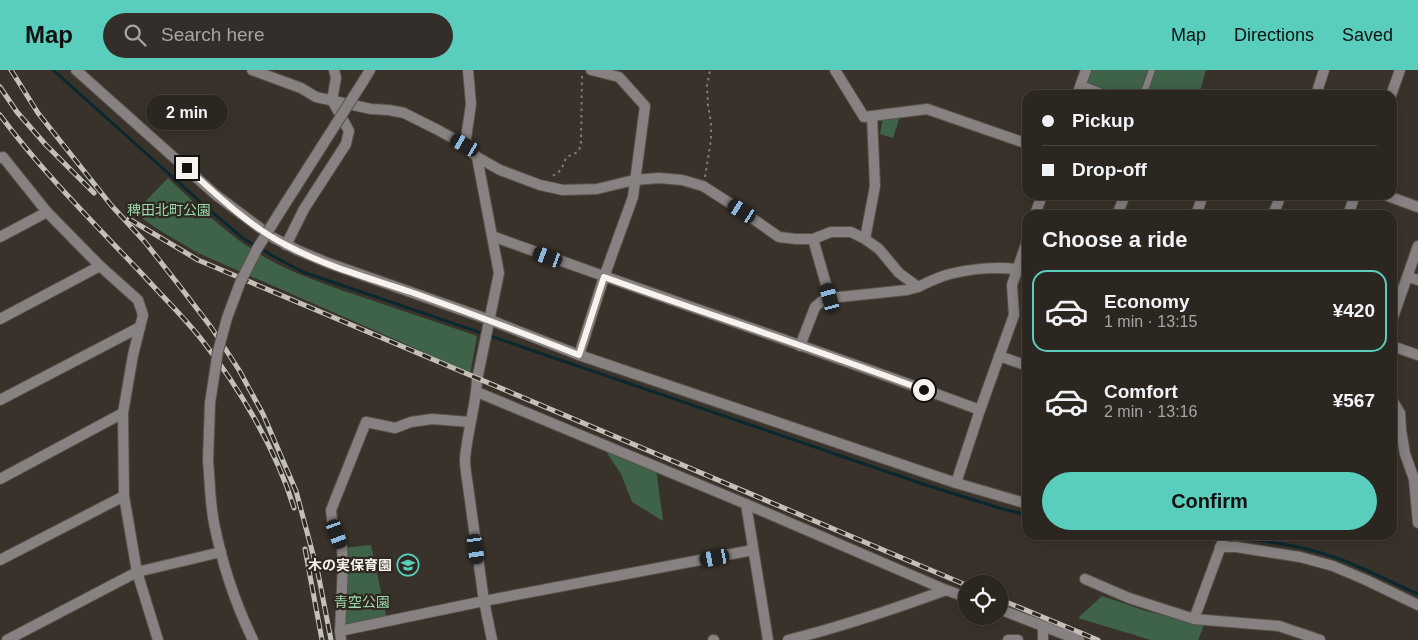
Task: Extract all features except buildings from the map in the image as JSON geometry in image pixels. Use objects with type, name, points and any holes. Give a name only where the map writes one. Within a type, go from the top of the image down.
[{"type":"street","points":[[76,70],[216,195],[272,237],[286,245],[328,263],[579,355],[956,483],[1022,502]]},
{"type":"street","points":[[252,70],[301,88],[316,97],[371,109],[404,113],[465,145],[477,157],[500,170],[540,185],[563,190],[597,189],[634,180],[659,178],[682,180],[703,186],[779,237],[813,238],[831,232],[851,232],[879,249],[899,273],[918,287]]},
{"type":"street","points":[[286,245],[304,209],[346,144],[349,132],[332,100],[336,78],[334,70]]},
{"type":"street","points":[[253,640],[244,622],[228,579],[213,521],[208,461],[210,403],[218,351],[227,318],[240,284],[257,250],[370,70]]},
{"type":"street","points":[[465,145],[471,104],[468,70]]},
{"type":"street","points":[[579,355],[604,277],[633,197],[645,106],[618,77],[591,70]]},
{"type":"street","points":[[835,70],[864,116],[927,109],[1022,142]]},
{"type":"street","points":[[1079,90],[1086,70]]},
{"type":"street","points":[[1318,90],[1324,70]]},
{"type":"street","points":[[1393,90],[1400,70]]},
{"type":"street","points":[[864,239],[875,186],[872,116]]},
{"type":"street","points":[[0,158],[3,157],[47,212],[100,266],[138,300],[142,315],[123,414],[124,496],[137,572],[158,640]]},
{"type":"street","points":[[477,157],[499,273],[477,380],[477,392],[470,422],[465,460],[484,600],[492,640]]},
{"type":"street","points":[[1397,200],[1418,207]]},
{"type":"street","points":[[0,237],[47,212]]},
{"type":"street","points":[[492,236],[800,346],[845,360],[980,410]]},
{"type":"street","points":[[813,238],[830,298]]},
{"type":"street","points":[[1397,306],[1418,246]]},
{"type":"street","points":[[956,483],[1014,314],[1012,285],[1022,254]]},
{"type":"street","points":[[0,319],[100,266]]},
{"type":"street","points":[[800,346],[814,307],[830,298],[907,290],[943,276],[975,269],[1017,268],[1022,270]]},
{"type":"street","points":[[1408,276],[1418,280]]},
{"type":"street","points":[[0,400],[140,327]]},
{"type":"street","points":[[1397,348],[1418,355]]},
{"type":"street","points":[[999,356],[1022,364]]},
{"type":"street","points":[[477,392],[958,594]]},
{"type":"street","points":[[1397,408],[1400,413],[1406,454],[1414,480],[1418,523]]},
{"type":"street","points":[[0,479],[123,414]]},
{"type":"street","points":[[470,422],[432,419],[411,422],[395,428],[366,422],[332,510],[332,520],[342,548],[341,635],[484,600],[753,550]]},
{"type":"street","points":[[0,560],[124,496]]},
{"type":"street","points":[[746,504],[768,640]]},
{"type":"street","points":[[1194,619],[1222,542],[1300,557],[1333,566],[1418,606]]},
{"type":"street","points":[[7,640],[137,572],[221,552]]},
{"type":"street","points":[[1085,579],[1129,598],[1194,619],[1279,626],[1320,640]]},
{"type":"street","points":[[788,640],[823,632],[901,607],[946,590]]},
{"type":"street","points":[[1008,612],[1079,640]]},
{"type":"street","points":[[1043,626],[1043,640]]},
{"type":"street","points":[[1008,640],[1018,640]]},
{"type":"lane","points":[[1145,90],[1152,70]]},
{"type":"path","points":[[540,185],[561,170],[566,157],[578,152],[580,149],[582,70]]},
{"type":"path","points":[[703,186],[711,140],[707,86],[710,70]]},
{"type":"green space","points":[[1086,70],[1206,70],[1200,90],[1092,90],[1081,86]]},
{"type":"green space","points":[[900,116],[893,138],[880,134],[883,118]]},
{"type":"green space","name":"稗田北町公園","points":[[168,178],[230,234],[280,266],[324,284],[477,336],[470,375],[410,346],[198,253],[134,213]]},
{"type":"green space","points":[[601,444],[656,468],[663,521],[632,502],[621,474]]},
{"type":"green space","name":"青空公園","points":[[371,545],[387,620],[340,631],[342,548]]},
{"type":"green space","points":[[1102,596],[1146,611],[1204,625],[1198,640],[1151,640],[1078,618]]},
{"type":"waterway","points":[[53,70],[244,239],[303,272],[920,483],[1022,514]]},
{"type":"waterway","points":[[1254,540],[1303,548],[1334,557],[1418,594]]},
{"type":"railway","points":[[11,70],[38,113],[111,205],[145,242],[178,284],[211,327],[239,370],[263,414],[296,491],[318,573],[331,640]]},
{"type":"railway","points":[[0,87],[17,112],[46,145],[94,193]]},
{"type":"railway","points":[[0,115],[52,178],[181,315],[202,340],[256,420],[277,464],[294,508]]},
{"type":"railway","points":[[129,219],[198,260],[958,582]]},
{"type":"railway","points":[[305,549],[322,640]]},
{"type":"railway","points":[[1008,603],[1098,640]]},
{"type":"place","name":"木の実保育園","points":[[408,565]]},
{"type":"route","points":[[187,168],[240,214],[286,245],[328,263],[490,320],[579,355],[604,277],[845,360],[924,390]]}]
